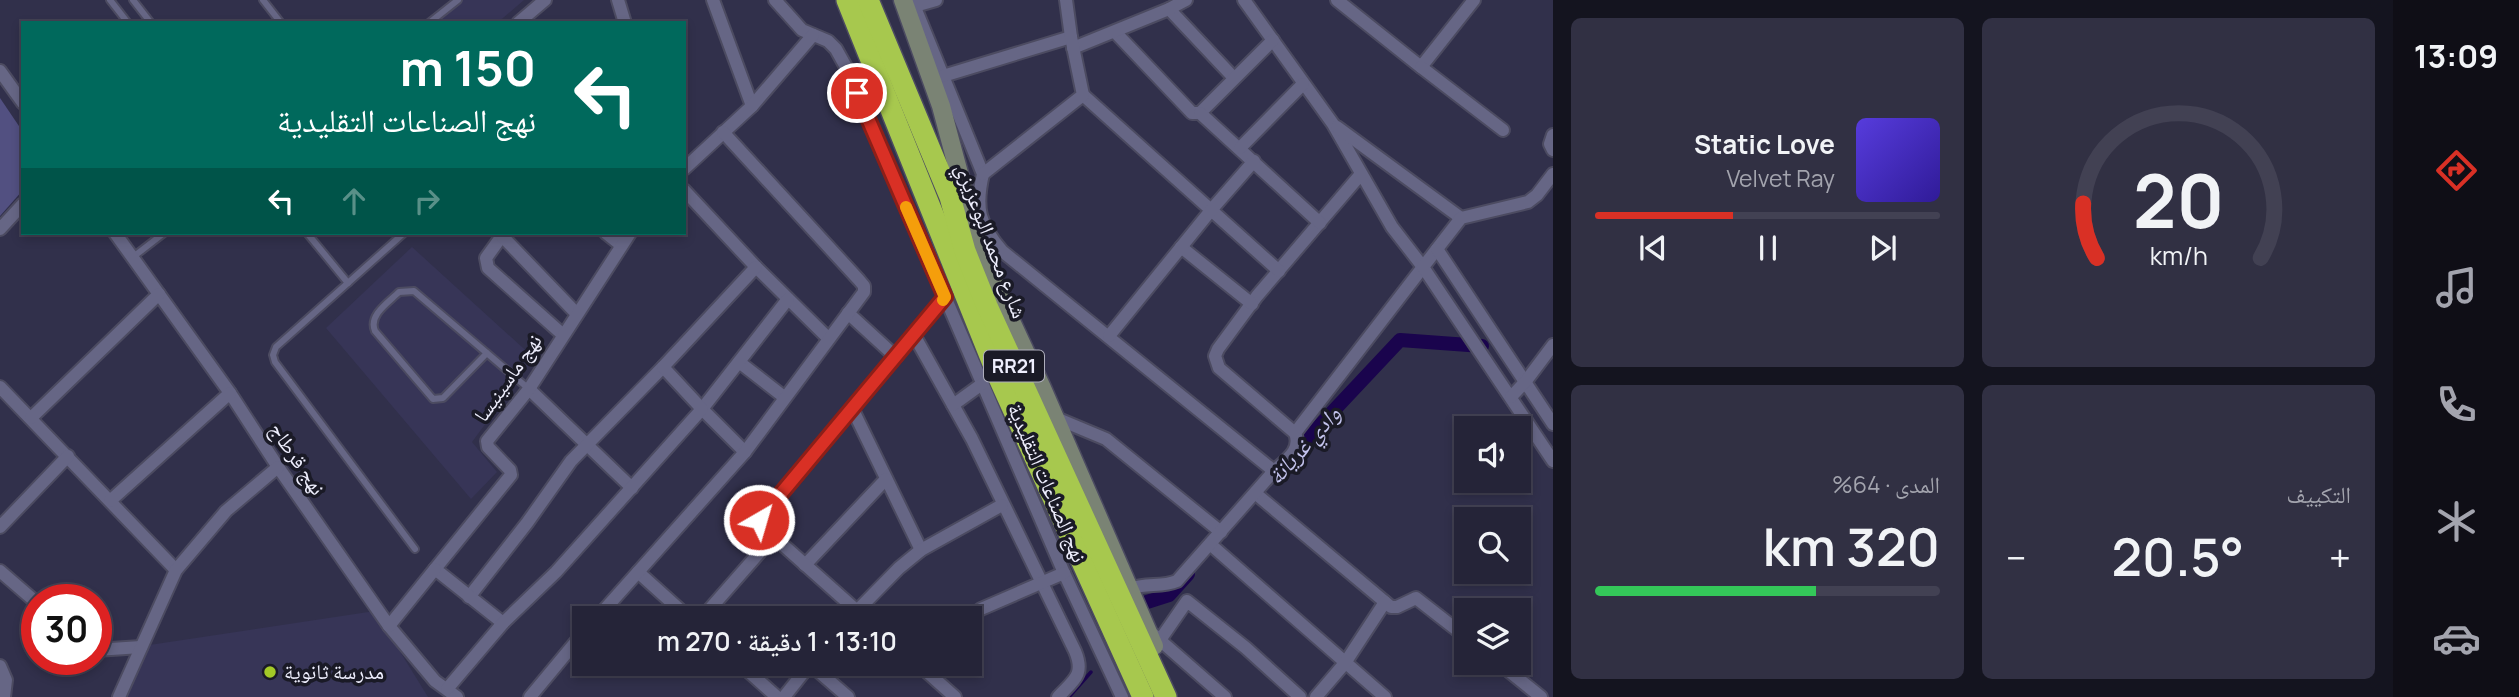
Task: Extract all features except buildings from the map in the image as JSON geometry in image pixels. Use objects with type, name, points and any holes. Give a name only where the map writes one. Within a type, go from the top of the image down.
[{"type":"highway","name":"شارع محمد البوعزيزي","points":[[830,0],[870,55]]},
{"type":"highway","name":"شارع محمد البوعزيزي","points":[[847,0],[922,192],[1133,694]]},
{"type":"highway","name":"شارع محمد البوعزيزي","points":[[868,0],[950,197],[965,251],[987,306],[1046,415],[1148,635],[1166,697]]},
{"type":"highway","name":"شارع محمد البوعزيزي","points":[[879,0],[881,29]]},
{"type":"main road","points":[[910,2],[942,106],[975,233],[998,293],[1046,415],[1130,589],[1148,635],[1178,697]]},
{"type":"street","points":[[525,20],[545,0]]},
{"type":"street","points":[[618,0],[624,21]]},
{"type":"street","points":[[713,0],[752,106]]},
{"type":"street","name":"نهج الصناعات التقليدية","points":[[775,0],[793,22],[828,41],[846,67],[1064,573],[1133,694]]},
{"type":"street","points":[[936,0],[910,2],[984,174]]},
{"type":"street","points":[[1066,0],[1083,95],[1279,271]]},
{"type":"street","points":[[943,76],[1115,32],[1186,0]]},
{"type":"street","points":[[1244,0],[1333,124],[1392,227],[1423,267],[1553,461]]},
{"type":"street","points":[[1337,0],[1503,130]]},
{"type":"street","points":[[1420,67],[1472,1]]},
{"type":"street","points":[[1169,9],[1234,78]]},
{"type":"street","points":[[1115,32],[1192,113],[1200,113],[1320,223]]},
{"type":"street","points":[[686,167],[752,106],[813,35]]},
{"type":"street","points":[[1200,113],[1273,40]]},
{"type":"street","points":[[0,71],[21,100]]},
{"type":"street","points":[[1240,148],[1303,84]]},
{"type":"street","points":[[1083,95],[984,174],[979,192],[979,211],[990,237],[1002,251],[1274,471]]},
{"type":"street","points":[[1333,124],[1461,218]]},
{"type":"street","points":[[608,606],[745,452],[864,292],[864,286],[723,132]]},
{"type":"street","points":[[1553,135],[1550,144],[1553,150]]},
{"type":"street","points":[[1109,336],[1254,161]]},
{"type":"street","points":[[1130,589],[1146,584],[1168,585],[1177,581],[1297,447],[1295,433],[1219,368],[1216,362],[1218,349],[1251,304],[1361,174]]},
{"type":"street","points":[[1295,433],[1461,218],[1528,202],[1553,174]]},
{"type":"street","points":[[686,192],[828,338]]},
{"type":"street","points":[[0,229],[21,206]]},
{"type":"street","name":"نهج قرطاج","points":[[116,235],[230,393],[389,626],[430,675],[452,694]]},
{"type":"street","points":[[562,334],[488,268],[486,258],[503,235],[576,313]]},
{"type":"street","points":[[608,235],[621,246]]},
{"type":"street","name":"نهج ماسينيسا","points":[[435,569],[511,475],[510,470],[488,447],[488,441],[529,389],[628,235]]},
{"type":"street","points":[[1181,247],[1251,304]]},
{"type":"street","points":[[1437,249],[1553,424]]},
{"type":"street","points":[[469,597],[585,445],[663,367],[756,267]]},
{"type":"street","points":[[30,418],[159,294]]},
{"type":"street","points":[[848,606],[760,524],[760,516],[945,297]]},
{"type":"street","points":[[452,694],[503,623],[556,572],[702,409],[788,299]]},
{"type":"street","points":[[848,313],[896,357]]},
{"type":"street","points":[[914,335],[972,439],[1080,664],[1077,677],[1058,697]]},
{"type":"street","points":[[1511,397],[1553,345]]},
{"type":"street","points":[[739,362],[784,397]]},
{"type":"street","points":[[663,367],[745,452]]},
{"type":"street","points":[[953,405],[982,383]]},
{"type":"street","points":[[0,387],[176,570]]},
{"type":"street","points":[[529,389],[632,488]]},
{"type":"street","points":[[110,501],[230,393]]},
{"type":"street","points":[[852,408],[921,550]]},
{"type":"street","points":[[1046,415],[1106,439],[1221,532]]},
{"type":"street","points":[[0,527],[68,456]]},
{"type":"street","points":[[120,697],[176,570],[226,511],[278,467]]},
{"type":"street","points":[[805,565],[886,479]]},
{"type":"street","points":[[1255,493],[1385,602],[1397,607],[1416,598],[1454,628]]},
{"type":"street","points":[[865,606],[899,568],[921,550],[1002,505]]},
{"type":"street","points":[[713,606],[773,537]]},
{"type":"street","points":[[1210,544],[1385,697]]},
{"type":"street","points":[[389,626],[435,569],[503,623]]},
{"type":"street","points":[[0,570],[21,589]]},
{"type":"street","points":[[638,572],[676,606]]},
{"type":"street","points":[[982,609],[1064,573]]},
{"type":"street","points":[[1177,581],[1186,601],[1246,648],[1300,697]]},
{"type":"street","points":[[1186,601],[1148,635],[1225,697]]},
{"type":"street","points":[[1316,697],[1345,663],[1385,602]]},
{"type":"street","points":[[530,697],[572,646]]},
{"type":"street","points":[[112,649],[141,647]]},
{"type":"street","points":[[0,666],[6,680],[4,697]]},
{"type":"street","points":[[1510,675],[1526,693],[1541,697]]},
{"type":"street","points":[[754,676],[777,697]]},
{"type":"street","points":[[784,697],[801,676]]},
{"type":"street","points":[[824,676],[848,697]]},
{"type":"street","points":[[934,676],[955,697]]},
{"type":"lane","points":[[110,0],[126,21]]},
{"type":"lane","points":[[133,0],[149,21]]},
{"type":"lane","points":[[263,0],[279,21]]},
{"type":"lane","points":[[431,21],[455,1]]},
{"type":"lane","points":[[133,257],[160,235]]},
{"type":"lane","points":[[309,235],[348,283]]},
{"type":"lane","points":[[402,235],[276,347],[273,355],[275,362],[415,549]]},
{"type":"lane","points":[[487,353],[443,398],[433,399],[372,325],[374,318],[400,292],[414,291],[487,353],[529,389]]},
{"type":"shaded area","points":[[450,0],[524,0],[499,21],[435,21],[454,5]]},
{"type":"shaded area","points":[[0,98],[21,129],[21,192],[0,216]]},
{"type":"shaded area","points":[[412,247],[534,358],[472,442],[497,472],[471,499],[326,328]]},
{"type":"shaded area","name":"مدرسة ثانوية","points":[[375,611],[428,697],[120,697],[136,647]]},
{"type":"waterway","name":"وادي غريانة","points":[[1291,456],[1400,340],[1482,346]]},
{"type":"waterway","name":"وادي غريانة","points":[[1147,602],[1169,595],[1188,574]]},
{"type":"waterway","name":"وادي غريانة","points":[[1069,697],[1091,672]]},
{"type":"slow traffic","points":[[906,207],[945,297],[943,300]]},
{"type":"place","name":"مدرسة ثانوية","points":[[270,672]]},
{"type":"route","points":[[759,520],[945,297],[857,93]]}]
